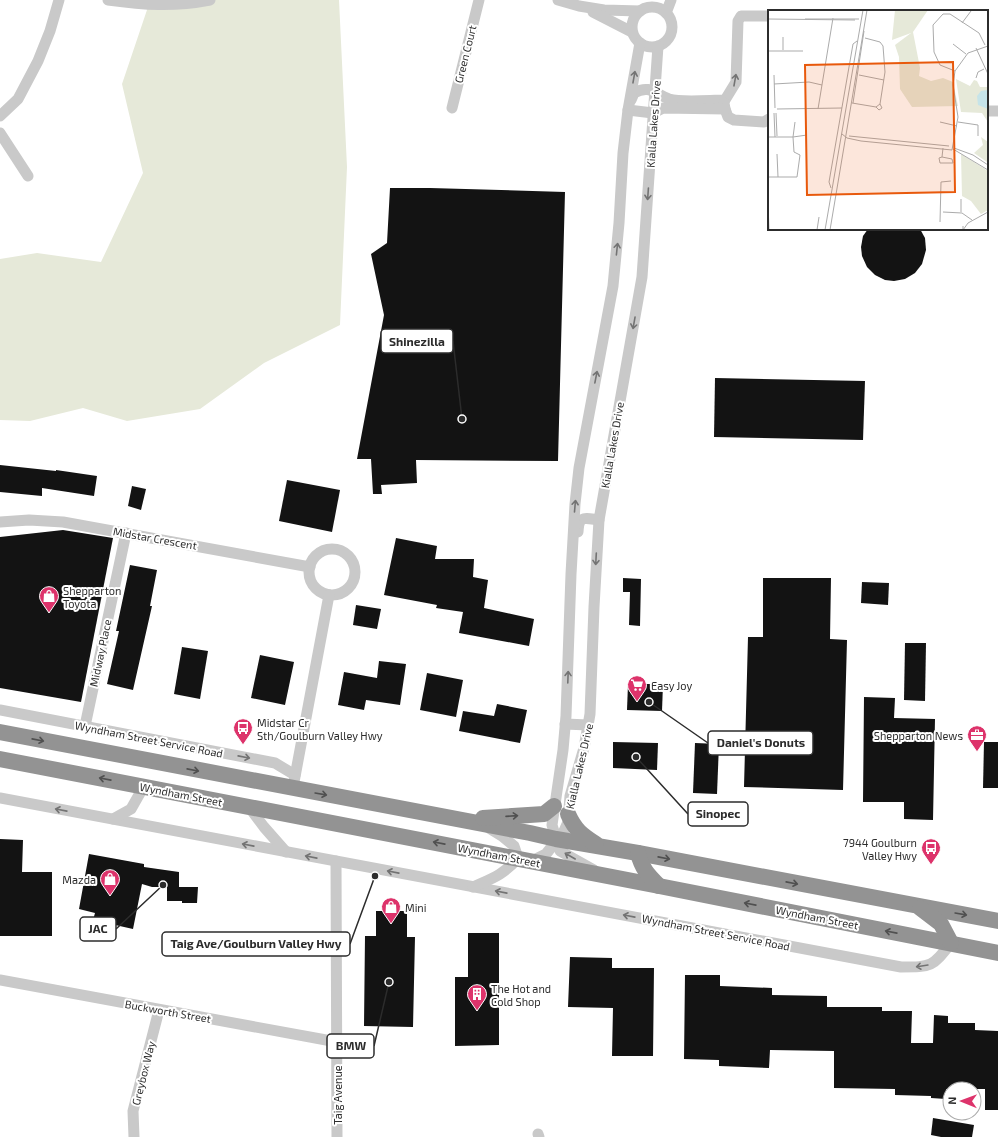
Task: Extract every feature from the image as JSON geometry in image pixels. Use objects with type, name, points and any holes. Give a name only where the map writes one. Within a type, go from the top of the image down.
[{"type":"highway","points":[[0,732],[165,764],[294,782],[459,820],[556,840],[602,847],[998,921]]},
{"type":"highway","name":"Wyndham Street","points":[[0,759],[998,953]]},
{"type":"highway","points":[[142,760],[144,786]]},
{"type":"highway","points":[[165,764],[168,791]]},
{"type":"highway","points":[[459,820],[544,814],[554,806]]},
{"type":"highway","points":[[568,814],[573,824],[582,835],[602,847]]},
{"type":"highway","points":[[638,854],[642,866],[647,874],[659,886]]},
{"type":"highway","points":[[917,906],[941,924],[951,943]]},
{"type":"street","points":[[0,116],[18,98],[38,62],[50,31],[59,0]]},
{"type":"street","points":[[108,0],[174,5],[210,0]]},
{"type":"street","name":"Green Court","points":[[452,108],[479,0]]},
{"type":"street","points":[[558,0],[579,6],[604,10],[640,11]]},
{"type":"street","points":[[666,13],[671,0]]},
{"type":"street","points":[[653,3],[666,13],[670,18],[672,25],[669,38],[664,43],[652,47],[640,43],[632,32],[633,20],[640,11],[653,3]]},
{"type":"street","points":[[579,6],[632,32]]},
{"type":"street","points":[[768,16],[745,15],[741,16],[738,21],[736,82],[725,105],[728,117],[734,120],[764,122],[768,120]]},
{"type":"street","name":"Kialla Lakes Drive","points":[[604,876],[560,851],[552,825],[563,750],[565,724],[571,574],[575,504],[579,468],[613,286],[620,223],[628,110],[640,43]]},
{"type":"street","name":"Kialla Lakes Drive","points":[[525,860],[546,854],[564,831],[568,822],[570,796],[584,748],[590,714],[598,520],[642,277],[658,46]]},
{"type":"street","points":[[641,89],[655,91],[668,98],[677,100],[725,105],[663,108],[653,113],[628,110],[634,93],[641,89]]},
{"type":"street","points":[[0,133],[28,176]]},
{"type":"street","points":[[571,574],[577,546],[579,522],[583,518],[598,520]]},
{"type":"street","name":"Midstar Crescent","points":[[0,522],[29,520],[63,522],[126,532],[310,567]]},
{"type":"street","name":"Midway Place","points":[[84,726],[126,532]]},
{"type":"street","points":[[326,550],[338,550],[345,553],[351,559],[354,566],[355,576],[352,583],[341,594],[329,595],[321,592],[315,587],[311,581],[310,567],[318,554],[326,550]]},
{"type":"street","points":[[294,782],[329,595]]},
{"type":"street","name":"Wyndham Street Service Road","points":[[0,710],[275,763],[294,782]]},
{"type":"street","points":[[565,724],[588,725]]},
{"type":"street","points":[[113,820],[131,809],[144,786]]},
{"type":"street","name":"Wyndham Street Service Road","points":[[0,798],[902,967],[924,967],[937,961],[951,943]]},
{"type":"street","points":[[249,807],[286,852]]},
{"type":"street","points":[[473,887],[497,877],[525,860],[514,846],[502,836],[481,824]]},
{"type":"street","name":"Taig Avenue","points":[[336,861],[337,1137]]},
{"type":"street","name":"Buckworth Street","points":[[0,980],[337,1042]]},
{"type":"street","name":"Greybox Way","points":[[134,1137],[133,1111],[159,1010]]},
{"type":"green space","points":[[172,0],[339,0],[347,167],[340,325],[264,363],[200,409],[127,421],[83,408],[30,421],[0,420],[0,259],[37,253],[101,262],[143,173],[122,84],[149,4]]},
{"type":"building","points":[[390,188],[565,192],[558,461],[416,460],[417,483],[381,485],[382,494],[373,494],[371,459],[357,459],[384,315],[371,254],[387,243]]},
{"type":"building","points":[[867,230],[921,230],[925,238],[926,250],[922,264],[915,273],[905,279],[894,281],[885,280],[875,275],[867,267],[862,256],[861,247],[863,236]]},
{"type":"building","points":[[715,378],[865,381],[863,440],[714,437]]},
{"type":"building","points":[[0,465],[56,470],[97,476],[94,496],[42,488],[42,496],[0,492]]},
{"type":"building","points":[[287,480],[340,490],[332,532],[279,521]]},
{"type":"building","points":[[132,486],[146,489],[141,510],[128,506]]},
{"type":"building","name":"Shepparton Toyota","points":[[63,530],[113,538],[81,702],[0,688],[0,537]]},
{"type":"building","points":[[396,538],[437,546],[435,559],[474,559],[473,577],[488,580],[484,608],[534,619],[529,646],[459,633],[463,612],[436,608],[437,605],[384,595]]},
{"type":"building","points":[[130,565],[157,570],[150,606],[152,606],[133,690],[107,684],[119,631],[116,631]]},
{"type":"building","points":[[623,578],[641,579],[640,626],[629,625],[630,592],[623,592]]},
{"type":"building","points":[[763,578],[831,578],[830,639],[847,640],[843,790],[744,787],[748,637],[763,637]]},
{"type":"building","points":[[862,582],[889,583],[888,605],[861,603]]},
{"type":"building","points":[[356,605],[381,609],[377,629],[353,625]]},
{"type":"building","points":[[905,643],[926,643],[925,701],[904,700]]},
{"type":"building","points":[[182,647],[208,651],[200,699],[174,694]]},
{"type":"building","points":[[260,655],[294,662],[285,705],[251,698]]},
{"type":"building","points":[[379,661],[406,664],[400,705],[366,700],[364,710],[338,705],[344,672],[377,678]]},
{"type":"building","points":[[427,673],[463,680],[456,717],[420,710]]},
{"type":"building","points":[[628,684],[663,684],[662,711],[627,710]]},
{"type":"building","points":[[864,697],[895,698],[894,718],[935,719],[933,820],[904,819],[904,802],[863,802]]},
{"type":"building","points":[[497,704],[527,710],[520,743],[459,731],[463,711],[494,716]]},
{"type":"building","points":[[613,742],[658,743],[657,770],[613,768]]},
{"type":"building","points":[[984,742],[998,742],[998,788],[983,788]]},
{"type":"building","points":[[695,743],[719,744],[717,794],[693,793]]},
{"type":"building","points":[[0,839],[23,840],[22,872],[52,872],[52,936],[0,936]]},
{"type":"building","name":"Mazda","points":[[89,854],[144,864],[144,867],[179,872],[179,887],[198,887],[197,903],[167,901],[167,887],[152,887],[142,884],[133,929],[93,920],[95,913],[79,909]]},
{"type":"building","points":[[376,911],[407,911],[407,937],[415,937],[413,1027],[364,1026],[365,936],[376,936]]},
{"type":"building","name":"The Hot and Cold Shop","points":[[468,933],[499,933],[499,1045],[455,1046],[455,977],[468,977]]},
{"type":"building","points":[[570,957],[612,958],[612,968],[654,968],[653,1056],[612,1056],[613,1008],[568,1007]]},
{"type":"building","points":[[685,975],[720,975],[720,986],[772,988],[772,995],[827,996],[827,1007],[882,1007],[882,1011],[912,1011],[911,1043],[933,1043],[934,1015],[948,1016],[948,1023],[975,1023],[975,1030],[998,1031],[998,1110],[985,1110],[985,1089],[982,1089],[982,1081],[942,1081],[942,1099],[931,1098],[931,1096],[895,1095],[895,1089],[834,1088],[834,1051],[770,1050],[769,1068],[719,1066],[719,1060],[684,1059]]},
{"type":"building","points":[[933,1118],[942,1120],[942,1121],[974,1125],[972,1137],[941,1137],[931,1135]]},
{"type":"place","name":"Shinezilla","points":[[462,419]]},
{"type":"place","name":"Shepparton Toyota","points":[[49,613]]},
{"type":"place","name":"Easy Joy","points":[[637,702]]},
{"type":"place","name":"Daniel's Donuts","points":[[649,702]]},
{"type":"place","name":"Midstar Cr Sth/Goulburn Valley Hwy","points":[[243,745]]},
{"type":"place","name":"Shepparton News","points":[[977,752]]},
{"type":"place","name":"Sinopec","points":[[636,757]]},
{"type":"place","name":"7944 Goulburn Valley Hwy","points":[[931,865]]},
{"type":"place","name":"Taig Ave/Goulburn Valley Hwy","points":[[375,876]]},
{"type":"place","name":"JAC","points":[[163,885]]},
{"type":"place","name":"Mazda","points":[[110,896]]},
{"type":"place","name":"Mini","points":[[391,924]]},
{"type":"place","name":"BMW","points":[[389,982]]},
{"type":"place","name":"The Hot and Cold Shop","points":[[477,1011]]}]
